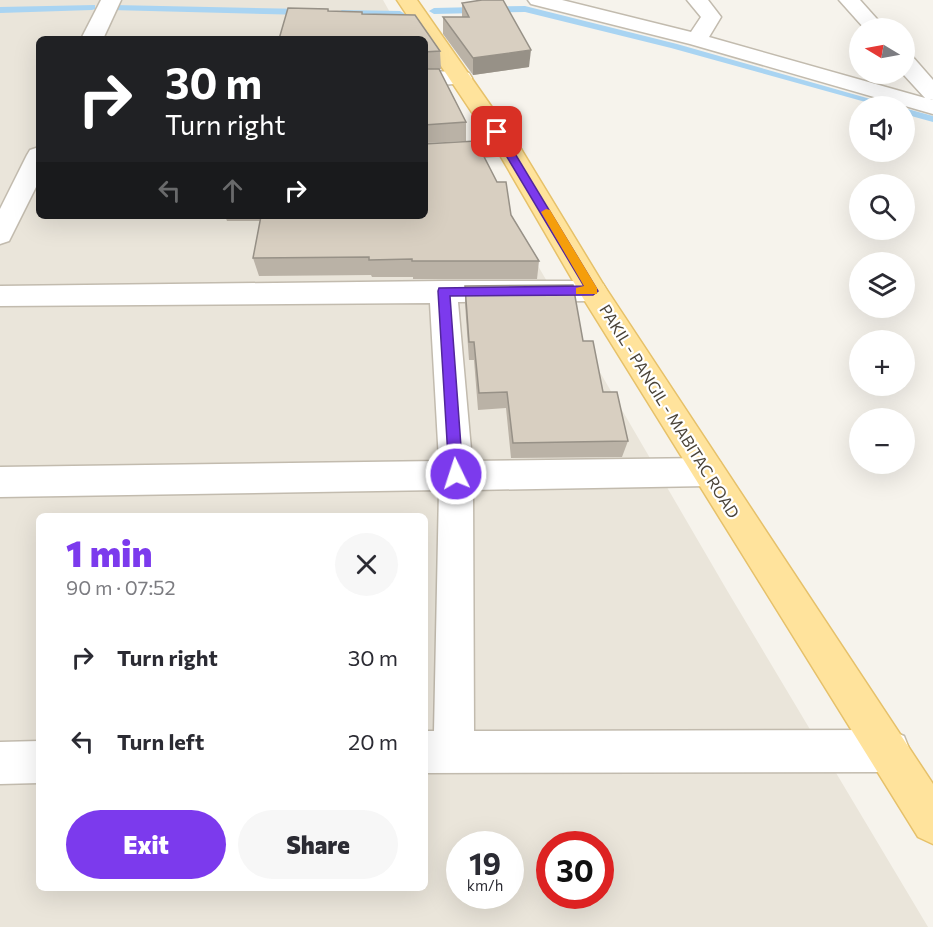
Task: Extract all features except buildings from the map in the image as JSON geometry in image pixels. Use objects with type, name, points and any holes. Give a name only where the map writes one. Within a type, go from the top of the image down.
[{"type":"main road","name":"PAKIL - PANGIL - MABITAC ROAD","points":[[408,0],[509,150],[593,291],[933,822]]},
{"type":"street","points":[[94,36],[111,0]]},
{"type":"street","points":[[538,0],[697,40],[933,107]]},
{"type":"street","points":[[697,0],[711,16],[697,40]]},
{"type":"street","points":[[849,0],[866,18]]},
{"type":"street","points":[[915,73],[933,93]]},
{"type":"street","points":[[428,79],[460,78]]},
{"type":"street","points":[[428,153],[509,150]]},
{"type":"street","points":[[0,236],[36,166]]},
{"type":"street","points":[[443,291],[456,474],[440,751],[889,751]]},
{"type":"street","points":[[0,296],[593,291]]},
{"type":"street","points":[[0,482],[708,472]]},
{"type":"street","points":[[0,763],[36,762]]},
{"type":"shaded area","points":[[0,0],[383,0],[403,36],[36,36],[36,219],[428,219],[428,77],[728,592],[928,927],[0,927]]},
{"type":"waterway","points":[[0,10],[92,7]]},
{"type":"waterway","points":[[114,8],[306,12]]},
{"type":"waterway","points":[[434,11],[525,9],[674,46],[854,96]]},
{"type":"waterway","points":[[342,13],[400,14]]},
{"type":"waterway","points":[[915,114],[933,119]]},
{"type":"slow traffic","points":[[546,212],[593,291],[580,291]]},
{"type":"route","points":[[456,474],[443,291],[593,291],[497,132]]}]
